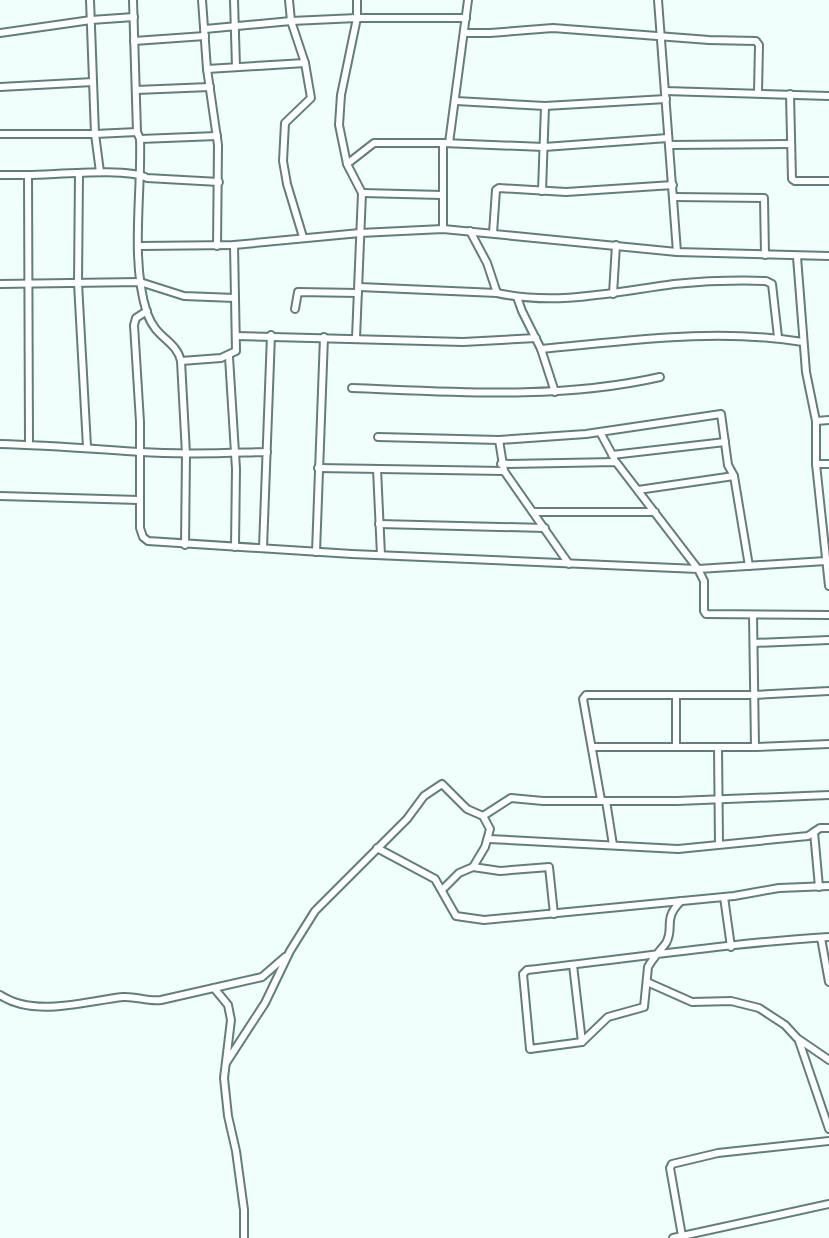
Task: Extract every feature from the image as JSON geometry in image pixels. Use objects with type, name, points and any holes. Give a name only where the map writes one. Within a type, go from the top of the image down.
[{"type":"street","points":[[90,0],[95,134],[100,172]]},
{"type":"street","points":[[133,0],[141,175],[140,282],[155,331],[176,348],[181,361],[186,454],[185,545]]},
{"type":"street","points":[[202,0],[207,69],[217,136],[219,182],[216,246]]},
{"type":"street","points":[[234,0],[236,67]]},
{"type":"street","points":[[289,0],[291,21],[305,63],[311,98],[285,124],[283,161],[303,237]]},
{"type":"street","points":[[356,338],[362,193],[347,164],[339,125],[341,95],[357,18],[357,0]]},
{"type":"street","points":[[443,229],[442,195],[446,143],[456,101],[468,0]]},
{"type":"street","points":[[658,0],[677,252]]},
{"type":"street","points":[[0,33],[134,17]]},
{"type":"street","points":[[134,41],[291,21],[466,18]]},
{"type":"street","points":[[464,33],[553,28],[759,42],[758,92]]},
{"type":"street","points":[[207,69],[305,63]]},
{"type":"street","points":[[0,88],[93,82]]},
{"type":"street","points":[[136,90],[210,87]]},
{"type":"street","points":[[456,101],[545,106],[665,95],[758,92],[829,96]]},
{"type":"street","points":[[790,94],[793,180],[829,181]]},
{"type":"street","points":[[542,191],[545,106]]},
{"type":"street","points":[[0,134],[217,136]]},
{"type":"street","points":[[347,164],[374,143],[544,147],[669,142],[792,144]]},
{"type":"street","points":[[0,175],[79,175],[100,172],[219,182]]},
{"type":"street","points":[[28,175],[29,444]]},
{"type":"street","points":[[79,175],[78,283],[87,447]]},
{"type":"street","points":[[493,233],[497,188],[566,192],[673,185]]},
{"type":"street","points":[[362,193],[442,195]]},
{"type":"street","points":[[674,197],[764,198],[765,255]]},
{"type":"street","points":[[140,246],[234,245],[303,237],[443,229],[677,252],[829,256]]},
{"type":"street","points":[[470,231],[487,263],[497,293]]},
{"type":"street","points":[[181,361],[229,356],[236,351],[234,245]]},
{"type":"street","points":[[613,294],[616,245]]},
{"type":"street","points":[[797,257],[806,372],[816,421],[816,464],[829,586]]},
{"type":"street","points":[[0,284],[140,282],[184,296],[235,298]]},
{"type":"street","points":[[295,309],[298,292],[358,290],[497,293],[517,298],[559,300],[698,282],[770,282],[778,337]]},
{"type":"street","points":[[517,298],[541,349],[555,392]]},
{"type":"street","points":[[147,311],[136,318],[134,325],[139,394],[139,500],[143,537],[158,544],[698,569],[827,564]]},
{"type":"street","points":[[541,349],[731,334],[778,337],[803,342]]},
{"type":"street","points":[[263,548],[271,335]]},
{"type":"street","points":[[236,336],[463,342],[536,338]]},
{"type":"street","points":[[316,552],[324,337]]},
{"type":"street","points":[[229,356],[235,453],[235,547]]},
{"type":"street","points":[[352,388],[555,392],[623,386],[660,377]]},
{"type":"street","points":[[377,437],[499,440],[600,432],[718,414],[722,416],[749,566]]},
{"type":"street","points":[[816,421],[829,419]]},
{"type":"street","points":[[600,432],[614,458],[698,569],[704,581],[704,613],[829,615]]},
{"type":"street","points":[[499,440],[503,467],[569,564]]},
{"type":"street","points":[[318,468],[503,467],[614,458],[725,442]]},
{"type":"street","points":[[0,444],[186,454],[267,452]]},
{"type":"street","points":[[816,464],[829,464]]},
{"type":"street","points":[[377,469],[381,555]]},
{"type":"street","points":[[638,490],[734,476]]},
{"type":"street","points":[[0,496],[139,500]]},
{"type":"street","points":[[533,512],[655,512]]},
{"type":"street","points":[[379,524],[545,528]]},
{"type":"street","points":[[753,615],[755,747]]},
{"type":"street","points":[[754,643],[829,640]]},
{"type":"street","points":[[613,845],[583,699],[586,695],[754,695],[829,691]]},
{"type":"street","points":[[676,695],[676,747]]},
{"type":"street","points":[[593,747],[829,744]]},
{"type":"street","points":[[718,747],[719,844]]},
{"type":"street","points":[[226,1063],[265,1003],[290,951],[316,911],[407,819],[424,796],[439,784],[445,785],[467,808],[483,816],[490,830],[489,839],[473,867]]},
{"type":"street","points":[[483,816],[511,798],[543,801],[718,801],[829,795]]},
{"type":"street","points":[[489,839],[678,849],[808,836],[820,828],[829,828]]},
{"type":"street","points":[[814,832],[820,887]]},
{"type":"street","points":[[377,848],[432,877],[457,917],[484,920],[724,897],[779,888],[829,886]]},
{"type":"street","points":[[442,890],[459,873],[473,867],[500,871],[550,867],[554,914]]},
{"type":"street","points":[[724,897],[731,947]]},
{"type":"street","points":[[681,901],[671,912],[668,938],[656,955],[648,967],[644,1007],[608,1017],[582,1042],[533,1050],[530,1046],[524,971],[656,955],[825,938],[829,982]]},
{"type":"street","points":[[0,995],[23,1006],[51,1006],[126,996],[151,1002],[262,977],[290,951]]},
{"type":"street","points":[[573,965],[582,1042]]},
{"type":"street","points":[[647,982],[692,1002],[737,1002],[759,1008],[829,1060]]},
{"type":"street","points":[[214,988],[228,1005],[232,1020],[224,1078],[244,1210],[244,1238]]},
{"type":"street","points":[[797,1038],[829,1129]]},
{"type":"street","points":[[682,1236],[670,1168],[672,1164],[718,1153],[829,1141]]},
{"type":"street","points":[[673,1238],[709,1234],[829,1204]]}]
